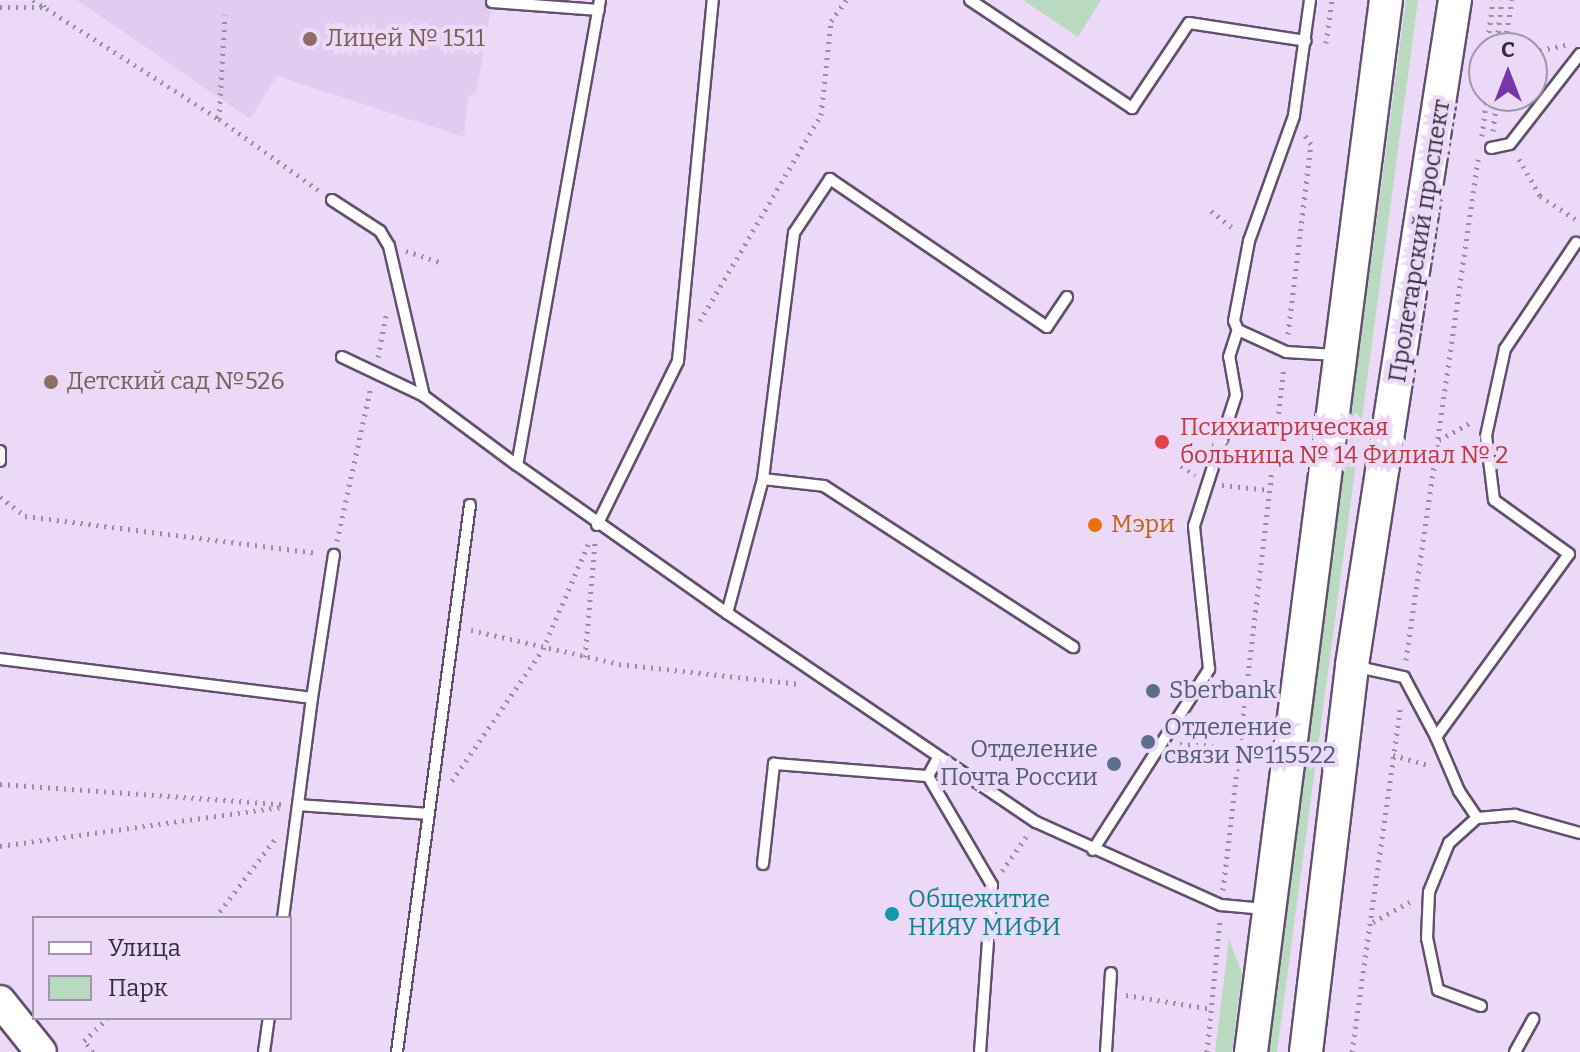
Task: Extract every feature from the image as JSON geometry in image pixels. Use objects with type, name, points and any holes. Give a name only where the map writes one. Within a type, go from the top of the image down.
[{"type":"main road","points":[[1251,1052],[1386,0]]},
{"type":"main road","name":"Пролетарский проспект","points":[[1306,1052],[1352,665],[1455,0]]},
{"type":"main road","points":[[0,1001],[41,1052]]},
{"type":"lane","points":[[597,525],[678,361],[713,0]]},
{"type":"lane","points":[[970,0],[1132,108],[1189,23],[1306,41]]},
{"type":"lane","points":[[1310,0],[1294,116],[1249,241],[1234,321],[1238,330],[1286,352],[1341,355]]},
{"type":"lane","points":[[492,2],[600,5],[517,465]]},
{"type":"lane","points":[[1491,148],[1510,144],[1580,54]]},
{"type":"lane","points":[[727,613],[763,479],[794,233],[830,179],[1047,327],[1067,297]]},
{"type":"lane","points":[[332,200],[380,231],[389,246],[424,396]]},
{"type":"lane","points":[[1436,737],[1569,554],[1494,500],[1486,459],[1491,412],[1505,349],[1576,243]]},
{"type":"lane","points":[[1093,850],[1209,669],[1194,526],[1236,395],[1229,357],[1238,330]]},
{"type":"lane","points":[[342,357],[424,396],[597,525],[830,687],[1036,822],[1221,905],[1269,910]]},
{"type":"lane","points":[[0,451],[0,461]]},
{"type":"lane","points":[[763,479],[824,486],[1073,647]]},
{"type":"lane","points":[[397,1052],[470,505]]},
{"type":"lane","points":[[283,916],[334,555]]},
{"type":"lane","points":[[0,659],[312,698]]},
{"type":"lane","points":[[1352,665],[1404,677],[1477,818]]},
{"type":"lane","points":[[928,776],[938,758]]},
{"type":"lane","points":[[763,864],[774,764],[928,776]]},
{"type":"lane","points":[[928,776],[992,885],[980,1052]]},
{"type":"lane","points":[[298,805],[429,814]]},
{"type":"lane","points":[[1481,1006],[1438,990],[1427,938],[1429,892],[1449,843],[1477,818],[1515,815],[1580,833]]},
{"type":"lane","points":[[1106,1052],[1111,973]]},
{"type":"lane","points":[[1515,1052],[1533,1019]]},
{"type":"lane","points":[[264,1052],[269,1020]]},
{"type":"path","points":[[33,0],[219,119],[332,200]]},
{"type":"path","points":[[43,0],[44,7]]},
{"type":"path","points":[[678,361],[821,115],[831,21],[846,0]]},
{"type":"path","points":[[1325,48],[1332,0]]},
{"type":"path","points":[[1489,32],[1493,0]]},
{"type":"path","points":[[1498,32],[1502,0]]},
{"type":"path","points":[[1507,32],[1512,0]]},
{"type":"path","points":[[0,7],[44,7]]},
{"type":"path","points":[[219,119],[225,15]]},
{"type":"path","points":[[1548,49],[1580,43]]},
{"type":"path","points":[[1482,136],[1485,112]]},
{"type":"path","points":[[1352,1052],[1478,159],[1491,148],[1495,112]]},
{"type":"path","points":[[1207,1052],[1239,747],[1311,144],[1300,128]]},
{"type":"path","points":[[1510,144],[1540,196],[1580,222]]},
{"type":"path","points":[[1211,211],[1249,241]]},
{"type":"path","points":[[389,246],[443,263]]},
{"type":"path","points":[[0,497],[25,516],[334,555],[387,313]]},
{"type":"path","points":[[1438,440],[1491,412]]},
{"type":"path","points":[[429,814],[543,649],[597,525]]},
{"type":"path","points":[[585,657],[597,525]]},
{"type":"path","points":[[454,626],[585,657],[830,687]]},
{"type":"path","points":[[1164,743],[1239,747]]},
{"type":"path","points":[[1393,755],[1452,773]]},
{"type":"path","points":[[0,784],[298,805]]},
{"type":"path","points":[[0,846],[298,805]]},
{"type":"path","points":[[217,916],[229,906],[298,805]]},
{"type":"path","points":[[992,885],[1036,822]]},
{"type":"path","points":[[1372,922],[1429,892]]},
{"type":"path","points":[[1109,993],[1212,1009]]},
{"type":"path","points":[[93,1052],[84,1041],[106,1020]]},
{"type":"shaded area","name":"Лицей № 1511","points":[[77,0],[493,0],[476,93],[468,97],[464,137],[277,76],[250,119]]},
{"type":"green space","points":[[1023,0],[1101,0],[1078,37]]},
{"type":"green space","points":[[1406,0],[1418,0],[1277,1052],[1266,1052]]},
{"type":"green space","points":[[1229,939],[1242,973],[1232,1052],[1215,1052]]},
{"type":"place","name":"Лицей № 1511","points":[[310,39]]},
{"type":"place","name":"Детский сад №526","points":[[51,382]]},
{"type":"place","name":"Психиатрическая больница № 14 Филиал № 2","points":[[1162,442]]},
{"type":"place","name":"Мэри","points":[[1095,525]]},
{"type":"place","name":"Sberbank","points":[[1153,691]]},
{"type":"place","name":"Отделение связи №115522","points":[[1148,742]]},
{"type":"place","name":"Отделение Почта России","points":[[1114,764]]},
{"type":"place","name":"Общежитие НИЯУ МИФИ","points":[[892,914]]}]
